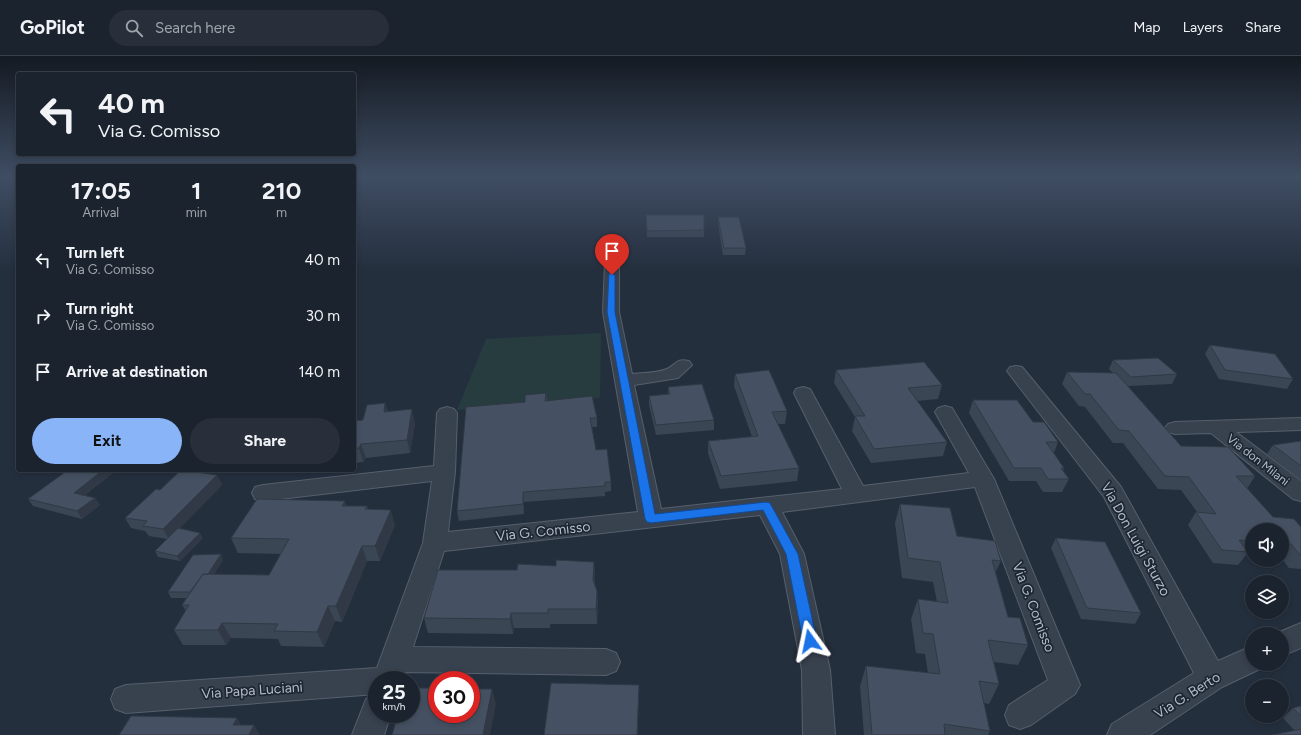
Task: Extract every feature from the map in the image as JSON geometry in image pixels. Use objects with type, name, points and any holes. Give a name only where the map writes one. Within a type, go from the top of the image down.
[{"type":"street","points":[[620,249],[612,262],[611,312],[651,519]]},
{"type":"street","points":[[624,381],[672,374],[683,365]]},
{"type":"street","name":"Via Don Luigi Sturzo","points":[[1016,371],[1113,493],[1212,678]]},
{"type":"street","points":[[803,393],[857,494]]},
{"type":"street","name":"Via G. Comisso","points":[[945,412],[984,479],[1065,685],[1020,715]]},
{"type":"street","points":[[388,671],[435,543],[444,472],[447,413]]},
{"type":"street","name":"Via don Milani","points":[[1175,428],[1301,424]]},
{"type":"street","name":"Via don Milani","points":[[1216,427],[1301,493]]},
{"type":"street","points":[[263,493],[444,472]]},
{"type":"street","name":"Via G. Comisso","points":[[435,543],[766,506],[984,479]]},
{"type":"street","points":[[766,506],[792,554],[816,670],[819,735]]},
{"type":"street","points":[[1289,641],[1301,635]]},
{"type":"street","name":"Via Papa Luciani","points":[[420,674],[606,662]]},
{"type":"street","name":"Via G. Berto","points":[[1123,735],[1212,678],[1245,662]]},
{"type":"street","name":"Via Papa Luciani","points":[[126,699],[368,678]]},
{"type":"street","points":[[368,735],[372,723]]},
{"type":"green space","points":[[601,333],[600,398],[457,410],[486,339]]},
{"type":"building","points":[[646,215],[704,215],[704,230],[647,231]]},
{"type":"building","points":[[718,217],[739,217],[746,248],[724,248]]},
{"type":"building","points":[[1210,345],[1275,354],[1293,379],[1225,370]]},
{"type":"building","points":[[1158,358],[1177,374],[1131,377],[1113,360]]},
{"type":"building","points":[[924,362],[942,385],[908,388],[947,442],[874,449],[855,416],[865,416],[836,370]]},
{"type":"building","points":[[769,370],[787,411],[772,412],[799,468],[721,476],[708,441],[758,436],[735,374]]},
{"type":"building","points":[[1067,372],[1116,373],[1181,446],[1228,447],[1255,476],[1236,476],[1273,517],[1294,519],[1301,527],[1301,555],[1291,544],[1289,544],[1289,523],[1245,523],[1245,540],[1239,540],[1245,548],[1245,552],[1222,550],[1196,512],[1216,514],[1189,477],[1165,476],[1129,431],[1119,430],[1090,394],[1085,394]]},
{"type":"building","points":[[702,384],[714,420],[656,425],[649,396],[670,394],[668,387]]},
{"type":"building","points":[[546,393],[545,401],[592,396],[597,418],[590,418],[596,450],[607,449],[611,482],[605,482],[605,486],[523,492],[523,504],[457,511],[466,407],[525,402],[525,395]]},
{"type":"building","points":[[973,400],[1017,400],[1033,422],[1044,422],[1058,442],[1046,442],[1064,468],[1061,468],[1069,479],[1048,479],[1041,468],[1014,468]]},
{"type":"building","points":[[385,403],[384,412],[412,409],[407,440],[361,444],[359,448],[356,449],[356,421],[363,420],[367,405]]},
{"type":"building","points":[[1301,441],[1301,466],[1273,445]]},
{"type":"building","points":[[65,472],[100,472],[74,493],[95,498],[77,511],[28,499]]},
{"type":"building","points":[[179,472],[195,472],[217,475],[163,529],[143,526],[147,521],[125,518],[156,489],[160,490]]},
{"type":"building","points":[[257,499],[345,501],[342,506],[367,506],[365,509],[391,510],[375,546],[362,546],[336,606],[328,606],[317,632],[274,631],[278,624],[222,623],[218,630],[174,630],[189,605],[182,605],[203,574],[269,575],[289,539],[231,538]]},
{"type":"building","points":[[900,504],[950,508],[957,536],[995,541],[1001,561],[992,560],[1008,617],[1020,618],[1028,645],[988,640],[999,684],[979,681],[990,731],[944,724],[945,735],[872,735],[866,666],[940,674],[933,634],[923,633],[918,599],[948,603],[940,562],[908,558]]},
{"type":"building","points":[[178,528],[200,533],[177,556],[155,551]]},
{"type":"building","points":[[1056,538],[1105,542],[1141,613],[1087,608]]},
{"type":"building","points":[[221,554],[208,574],[203,574],[190,592],[168,592],[193,555]]},
{"type":"building","points":[[556,560],[594,562],[593,580],[597,591],[596,609],[548,609],[548,613],[511,613],[510,619],[424,618],[438,570],[517,570],[518,564],[556,566]]},
{"type":"building","points":[[551,683],[639,685],[637,735],[544,735]]},
{"type":"building","points":[[420,688],[428,688],[428,723],[480,723],[480,689],[492,689],[483,735],[392,735],[395,723],[420,723]]},
{"type":"building","points":[[1301,706],[1301,716],[1293,708]]},
{"type":"building","points":[[131,716],[237,718],[233,725],[254,725],[249,735],[119,735]]},
{"type":"building","points":[[1301,729],[1301,735],[1272,735]]},
{"type":"route","points":[[612,275],[611,312],[651,519],[766,506],[792,554],[810,641]]}]
